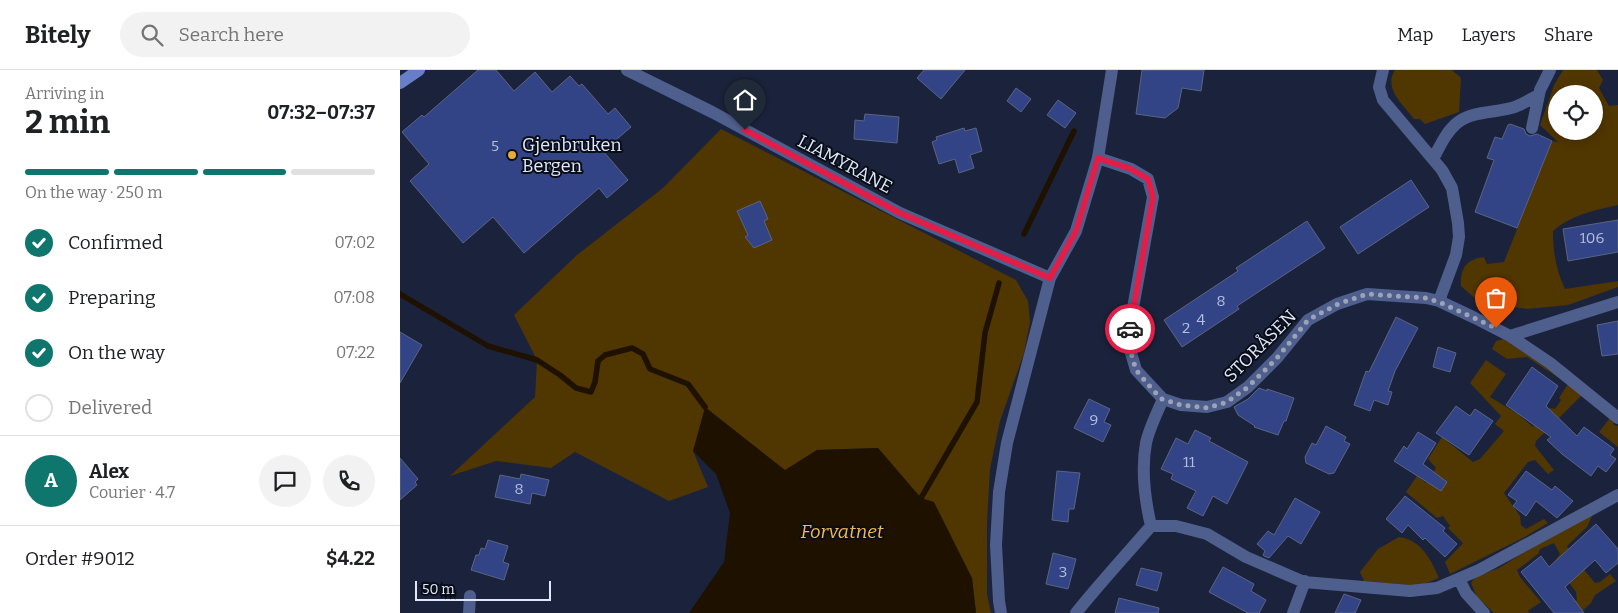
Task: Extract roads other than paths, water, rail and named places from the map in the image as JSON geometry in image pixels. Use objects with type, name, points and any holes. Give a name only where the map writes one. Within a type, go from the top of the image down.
[{"type":"main road","points":[[400,83],[419,70]]},
{"type":"street","name":"LIAMYRANE","points":[[628,70],[712,112],[900,213],[1050,278]]},
{"type":"street","points":[[1001,613],[996,545],[999,492],[1007,443],[1050,278],[1076,231],[1098,158],[1112,70]]},
{"type":"street","points":[[1383,70],[1379,87],[1383,100],[1442,170],[1452,188],[1458,223],[1456,255],[1439,302]]},
{"type":"street","points":[[1532,128],[1539,95],[1550,70]]},
{"type":"street","points":[[1433,159],[1447,133],[1458,122],[1480,113],[1512,108],[1539,95]]},
{"type":"street","points":[[1098,158],[1131,169],[1148,179],[1153,197],[1131,319],[1129,346],[1136,370],[1162,399],[1146,443],[1144,475],[1146,506],[1151,526]]},
{"type":"street","name":"STORÅSEN","points":[[1162,399],[1181,405],[1207,408],[1227,402],[1248,387],[1277,358],[1308,320],[1338,304],[1367,294],[1426,298],[1439,302],[1510,336],[1550,363],[1618,418]]},
{"type":"street","points":[[1510,336],[1618,302]]},
{"type":"street","points":[[1076,613],[1102,580],[1119,564],[1151,526],[1176,526],[1207,534],[1246,557],[1305,581],[1410,591],[1437,588],[1479,570],[1618,495]]},
{"type":"street","points":[[1459,579],[1466,593],[1484,613]]},
{"type":"street","points":[[1293,613],[1305,581]]},
{"type":"street","points":[[469,613],[470,596]]},
{"type":"water","name":"Forvatnet","points":[[705,407],[785,470],[817,450],[878,448],[921,498],[934,502],[972,578],[976,613],[689,613],[724,562],[730,513],[716,474],[693,451]]},
{"type":"waterway","points":[[1024,234],[1074,131]]},
{"type":"waterway","points":[[921,498],[977,402],[985,333],[999,283]]},
{"type":"waterway","points":[[400,294],[488,346],[537,360],[576,388],[591,392],[595,382],[598,361],[605,355],[632,348],[643,354],[650,369],[688,384],[705,407]]},
{"type":"place","name":"Gjenbruken Bergen","points":[[512,155]]}]
